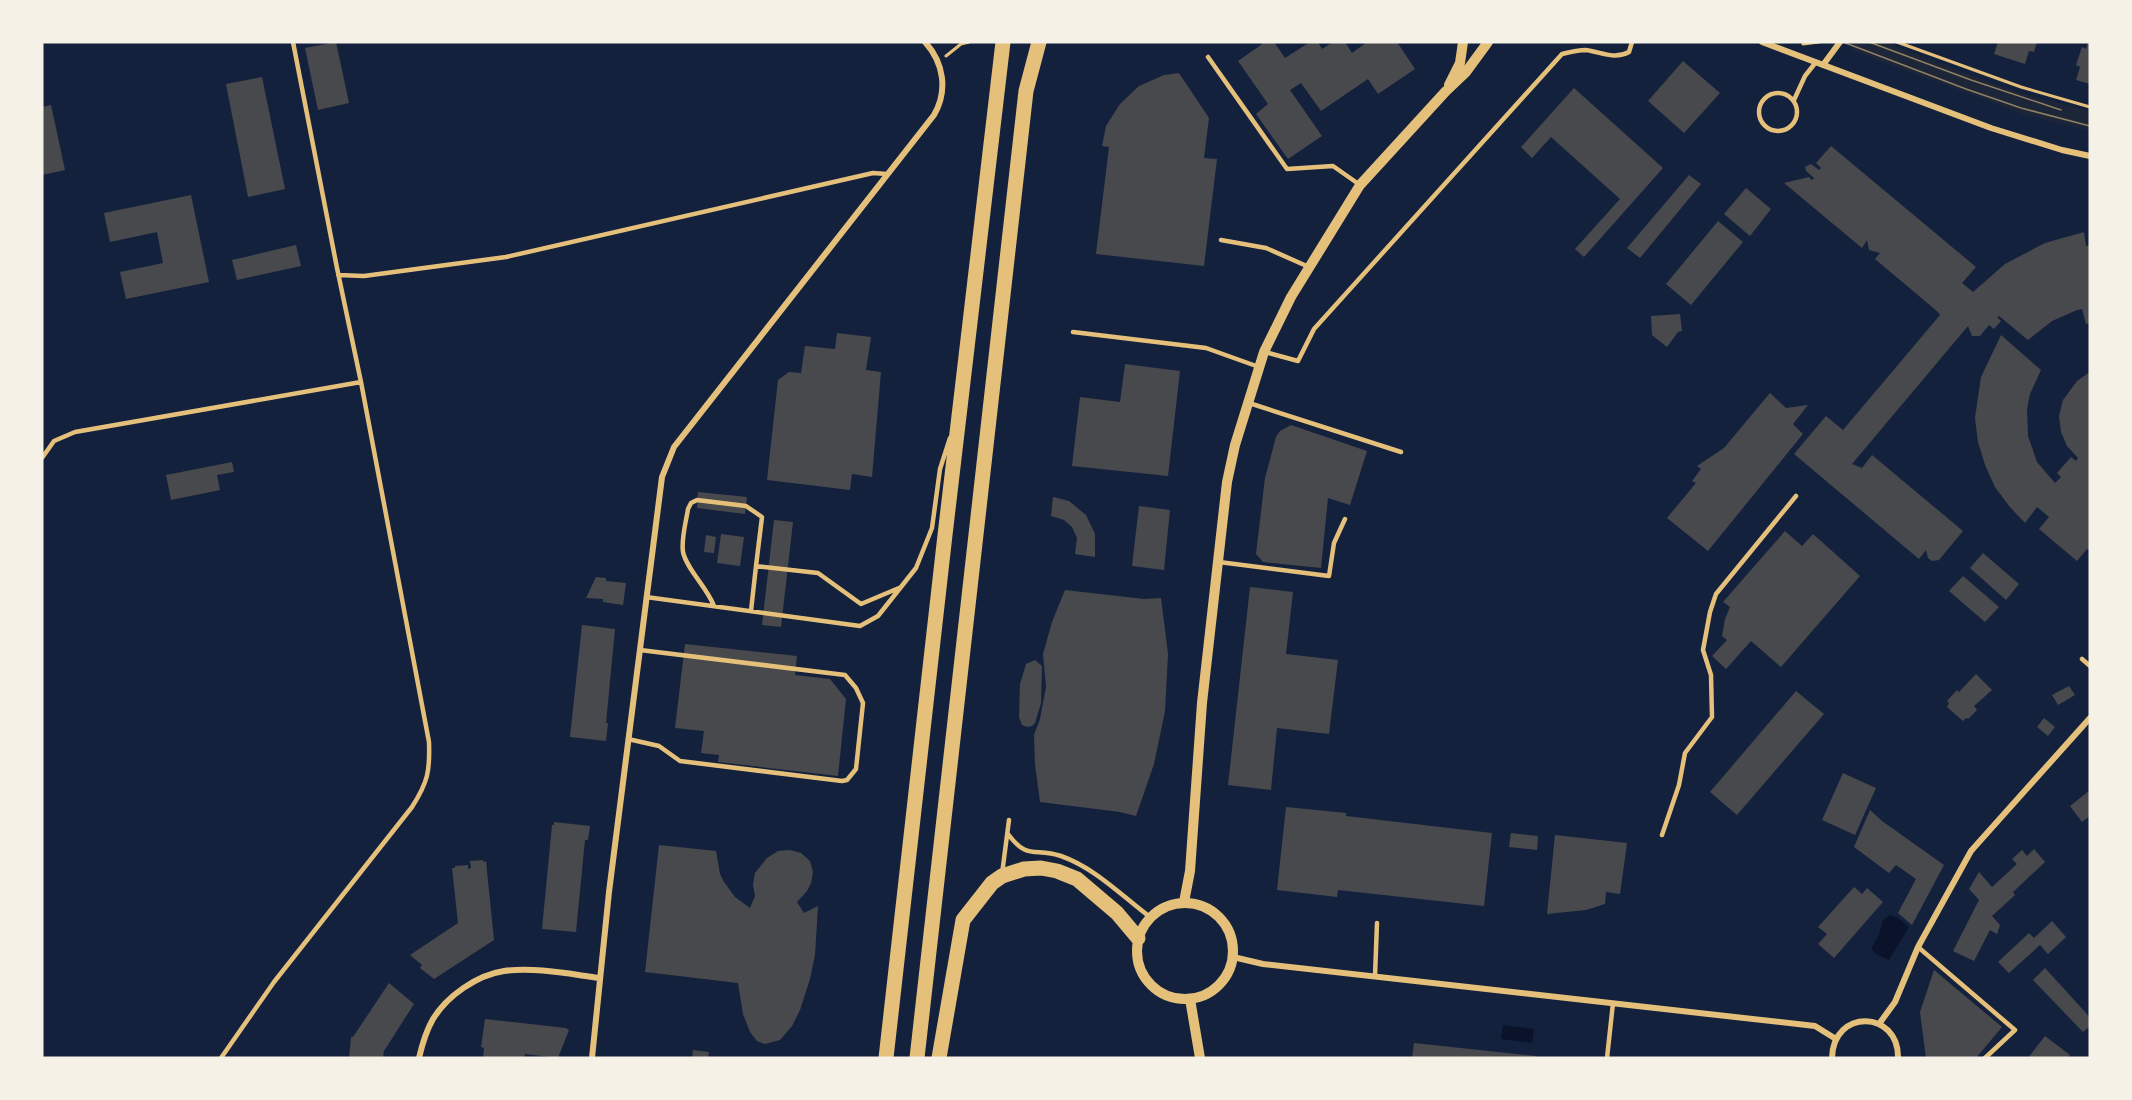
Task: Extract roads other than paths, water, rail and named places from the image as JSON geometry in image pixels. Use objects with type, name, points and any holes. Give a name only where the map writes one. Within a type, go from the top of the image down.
[{"type":"main road","points":[[886,1058],[960,404],[1004,42]]},
{"type":"main road","points":[[916,1058],[1026,92],[1039,42]]},
{"type":"main road","points":[[939,1058],[963,920],[992,883],[1002,876],[1024,869],[1041,868],[1077,879],[1117,913],[1138,938]]},
{"type":"street","points":[[592,1058],[609,892],[662,477],[674,447],[934,115],[943,95],[944,85],[935,54],[925,42]]},
{"type":"street","points":[[1446,91],[1460,63],[1463,42]]},
{"type":"street","points":[[1184,902],[1190,871],[1201,711],[1227,482],[1235,445],[1264,352],[1309,267],[1360,185],[1446,91],[1467,72],[1488,42]]},
{"type":"street","points":[[1762,42],[1991,128],[2062,150],[2090,156]]},
{"type":"street","points":[[1823,65],[1840,42]]},
{"type":"street","points":[[1879,1024],[1895,1002],[1918,946],[1971,851],[2090,718]]},
{"type":"street","points":[[1184,902],[1205,906],[1221,919],[1231,936],[1233,957],[1228,973],[1219,986],[1206,995],[1190,999],[1170,997],[1152,986],[1140,969],[1137,953],[1138,938],[1150,918],[1166,907],[1184,902]]},
{"type":"street","points":[[1233,957],[1263,964],[1815,1026],[1836,1039]]},
{"type":"street","points":[[419,1058],[432,1020],[458,992],[477,980],[502,972],[531,970],[600,978]]},
{"type":"street","points":[[1190,999],[1200,1058]]},
{"type":"street","points":[[1832,1058],[1836,1039],[1842,1030],[1859,1021],[1879,1024],[1888,1029],[1895,1038],[1898,1058]]},
{"type":"lane","points":[[221,1058],[231,1040],[274,982],[412,807],[422,792],[430,769],[429,742],[379,487],[361,382],[293,42]]},
{"type":"lane","points":[[1264,352],[1298,361],[1314,329],[1562,54],[1586,50],[1615,56],[1623,55],[1629,52],[1632,42]]},
{"type":"lane","points":[[1208,57],[1287,170],[1333,166],[1360,185]]},
{"type":"lane","points":[[1794,100],[1783,93],[1770,94],[1765,97],[1759,109],[1761,122],[1771,130],[1784,130],[1790,127],[1797,115],[1794,100],[1806,75],[1816,62]]},
{"type":"lane","points":[[338,275],[364,276],[506,256],[873,173],[887,174]]},
{"type":"lane","points":[[1221,240],[1266,248],[1309,267]]},
{"type":"lane","points":[[1073,332],[1206,348],[1259,367]]},
{"type":"lane","points":[[42,458],[54,441],[75,432],[361,382]]},
{"type":"lane","points":[[1247,403],[1401,453]]},
{"type":"lane","points":[[646,597],[860,626],[878,616],[916,568],[932,528],[940,470],[960,404]]},
{"type":"lane","points":[[1662,835],[1679,785],[1684,753],[1712,717],[1711,675],[1703,650],[1716,594],[1796,496]]},
{"type":"lane","points":[[714,606],[709,594],[685,559],[682,550],[688,509],[691,503],[698,500],[746,506],[762,517],[751,611]]},
{"type":"lane","points":[[1219,562],[1329,576],[1334,543],[1345,519]]},
{"type":"lane","points":[[756,566],[818,573],[861,604],[901,587]]},
{"type":"lane","points":[[628,739],[659,746],[680,760],[842,781],[847,780],[856,770],[863,703],[856,688],[845,675],[640,650]]},
{"type":"lane","points":[[2082,659],[2090,666]]},
{"type":"lane","points":[[1002,876],[1009,820]]},
{"type":"lane","points":[[1008,834],[1021,849],[1028,852],[1058,855],[1083,866],[1150,918]]},
{"type":"lane","points":[[1376,976],[1377,923]]},
{"type":"lane","points":[[1918,946],[2015,1030],[1985,1058]]},
{"type":"lane","points":[[1607,1058],[1613,1003]]},
{"type":"tram line","points":[[1843,42],[2021,108],[2090,126]]},
{"type":"tram line","points":[[1869,42],[2061,110]]}]
